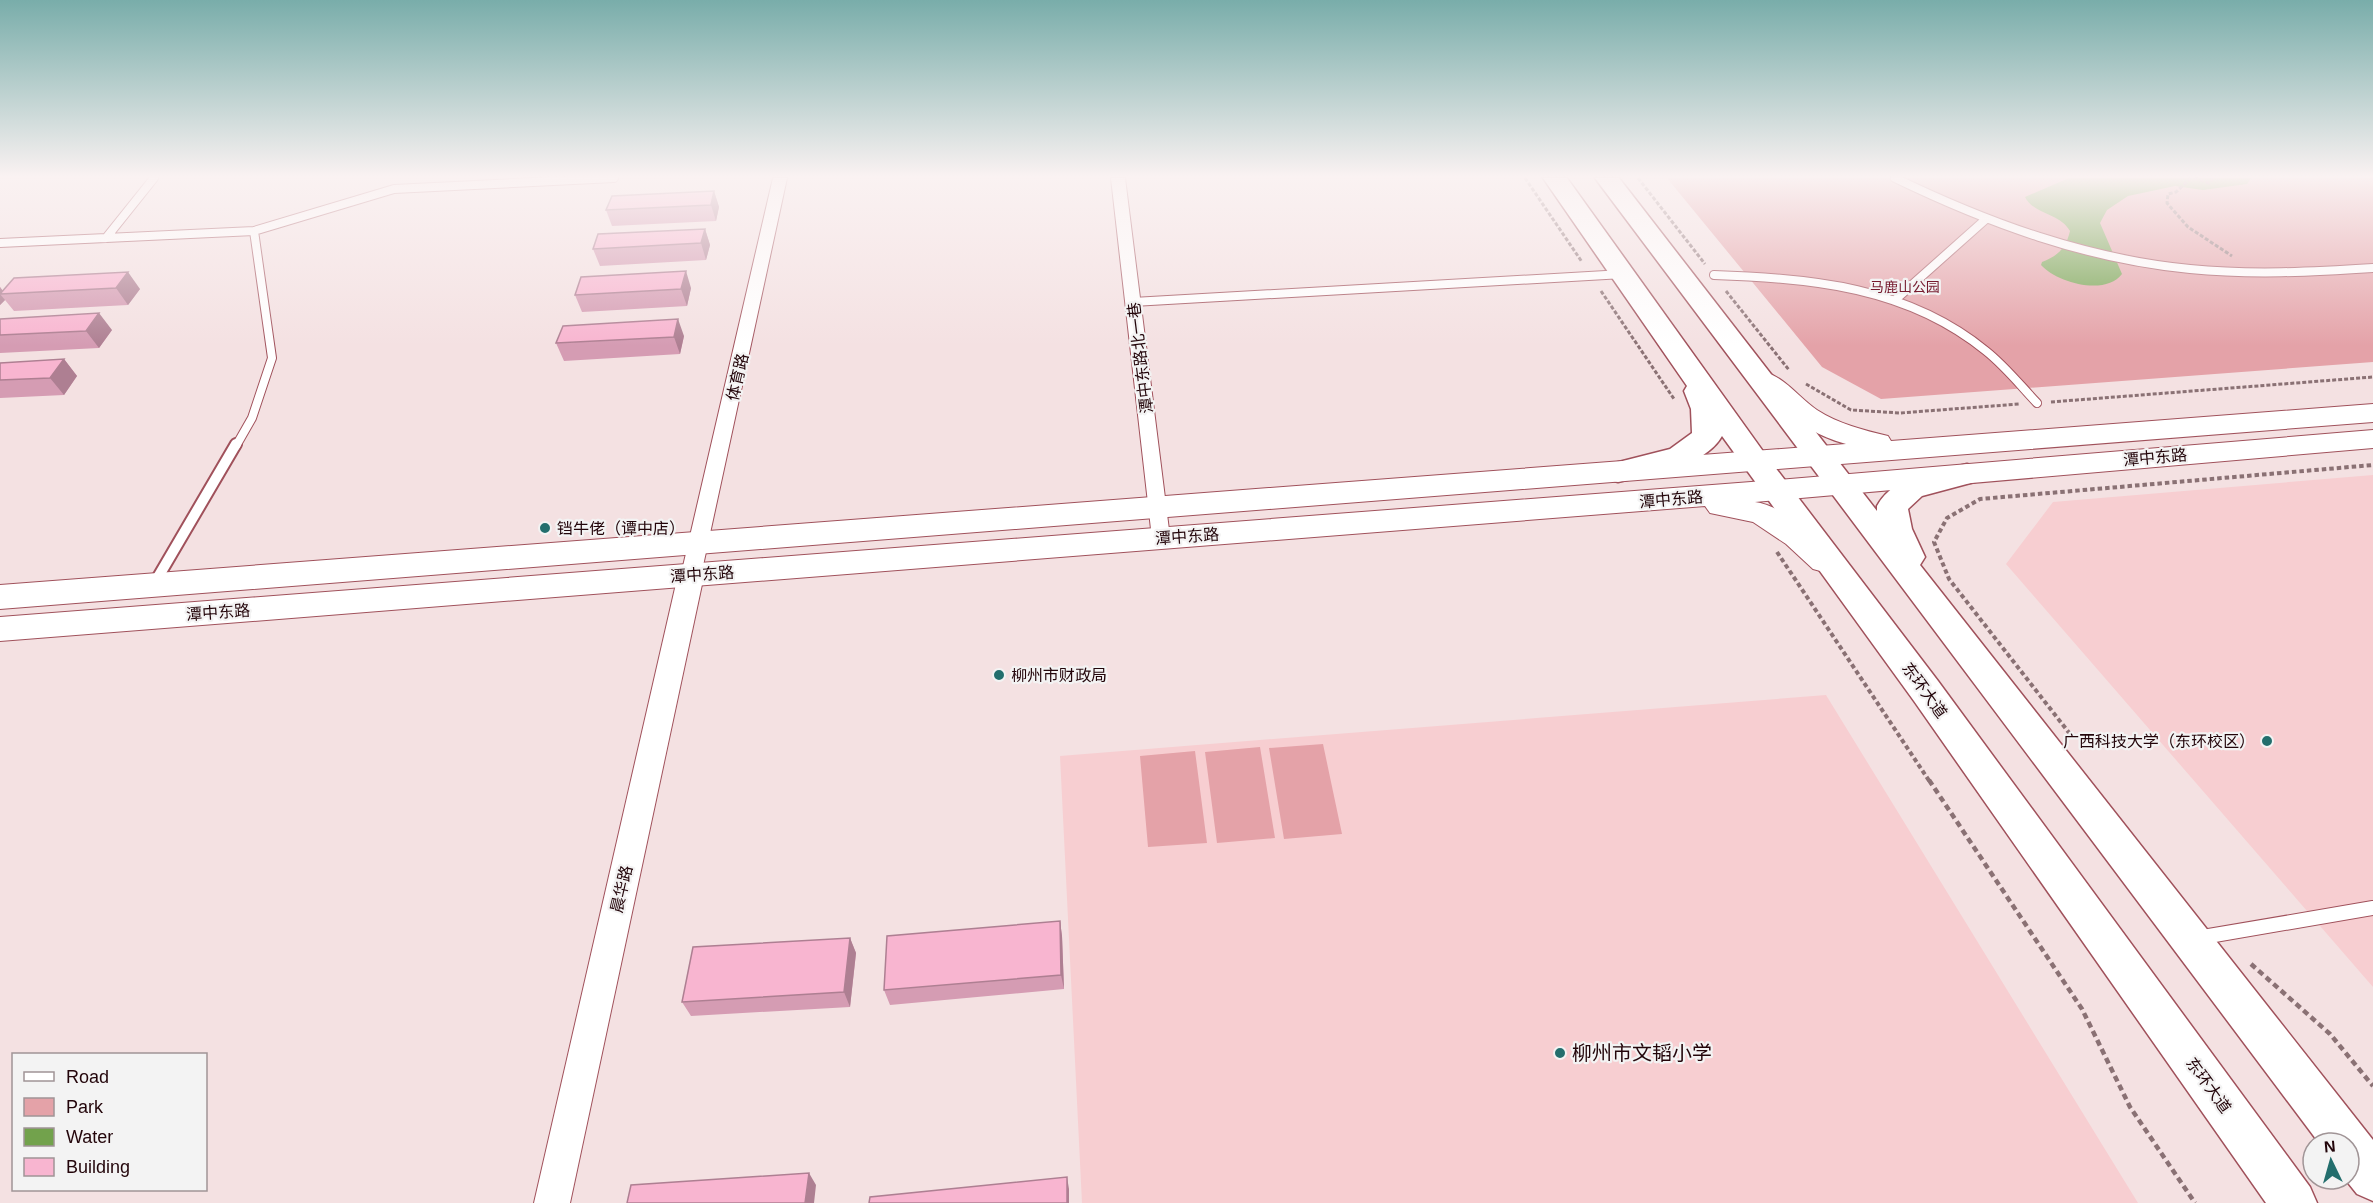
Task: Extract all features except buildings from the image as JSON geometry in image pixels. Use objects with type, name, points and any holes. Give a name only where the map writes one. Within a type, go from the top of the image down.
[{"type":"highway","name":"东环大道","points":[[1586,234],[1607,275],[1689,368],[1754,461],[1841,577],[2294,1203]]},
{"type":"highway","points":[[1650,234],[2337,1131]]},
{"type":"highway","points":[[1618,472],[1680,456],[1707,437],[1705,409],[1689,368]]},
{"type":"highway","points":[[1930,599],[1896,529],[1892,506],[1912,488],[1967,474]]},
{"type":"highway","points":[[2361,1162],[2373,1178]]},
{"type":"main road","points":[[1752,369],[1807,416],[1841,434],[1879,443],[1948,446]]},
{"type":"main road","name":"潭中东路","points":[[0,597],[2373,413]]},
{"type":"main road","name":"潭中东路","points":[[0,629],[1777,490],[2373,439]]},
{"type":"main road","points":[[1639,501],[1710,504],[1761,513],[1797,537],[1841,577]]},
{"type":"street","name":"体育路","points":[[691,575],[767,234]]},
{"type":"street","name":"潭中东路北一巷","points":[[1125,234],[1161,538]]},
{"type":"street","name":"晨华路","points":[[552,1203],[691,575]]},
{"type":"lane","points":[[106,238],[109,234]]},
{"type":"lane","points":[[0,243],[188,234]]},
{"type":"lane","points":[[153,585],[252,418],[272,358],[254,234]]},
{"type":"lane","points":[[1894,300],[1969,234]]},
{"type":"lane","points":[[2031,234],[2129,261],[2166,267],[2294,274],[2373,268]]},
{"type":"lane","points":[[1133,302],[1607,275]]},
{"type":"lane","points":[[1714,275],[1796,278],[1832,283],[1894,300],[1952,326],[1980,346],[2037,403]]},
{"type":"lane","points":[[2191,939],[2373,908]]},
{"type":"path","points":[[1573,234],[1607,275],[1678,405]]},
{"type":"path","points":[[2199,234],[2230,254],[2247,272]]},
{"type":"path","points":[[2073,737],[1949,579],[1934,542],[1947,518],[1980,499],[2373,465]]},
{"type":"path","points":[[1776,552],[2082,1009],[2130,1107],[2195,1203]]},
{"type":"path","points":[[2226,933],[2249,963],[2330,1034],[2373,1086]]},
{"type":"shaded area","name":"广西科技大学（东环校区）","points":[[2373,475],[2373,987],[2006,564],[2053,502]]},
{"type":"shaded area","name":"柳州市文韬小学","points":[[1826,695],[2138,1203],[1082,1203],[1060,756]]},
{"type":"green space","name":"马鹿山公园","points":[[1713,234],[2373,234],[2373,362],[1881,399],[1822,367]]},
{"type":"green space","points":[[1323,744],[1342,834],[1284,839],[1269,748]]},
{"type":"green space","points":[[1260,747],[1275,838],[1217,843],[1205,752]]},
{"type":"green space","points":[[1195,751],[1207,843],[1148,847],[1140,756]]},
{"type":"water","points":[[2069,234],[2105,234],[2122,274],[2115,281],[2094,286],[2069,282],[2058,277],[2041,265],[2042,262],[2060,251]]},
{"type":"place","name":"铛牛佬（谭中店）","points":[[545,528]]},
{"type":"place","name":"柳州市财政局","points":[[999,675]]},
{"type":"place","name":"广西科技大学（东环校区）","points":[[2267,741]]},
{"type":"place","name":"柳州市文韬小学","points":[[1560,1053]]}]
